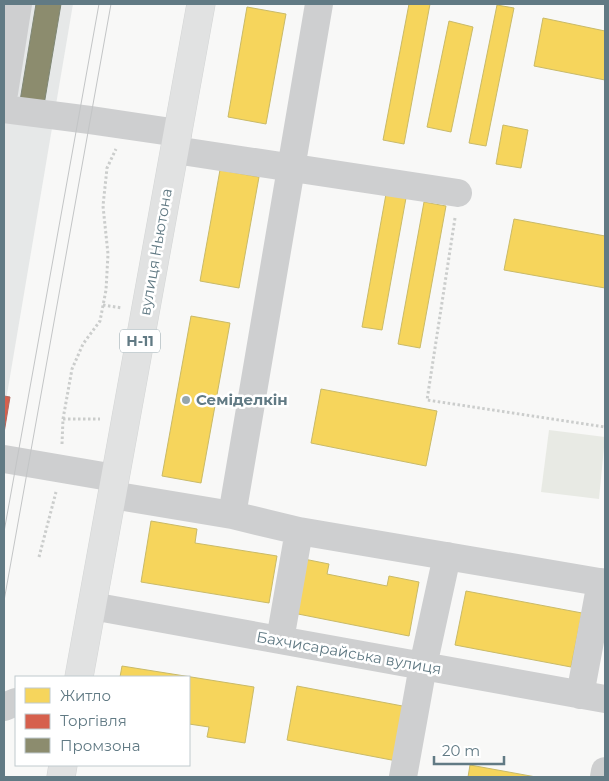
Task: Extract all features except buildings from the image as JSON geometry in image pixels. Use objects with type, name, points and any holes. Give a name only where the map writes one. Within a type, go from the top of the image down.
[{"type":"main road","name":"вулиця Ньютона","points":[[79,676],[201,4]]},
{"type":"street","points":[[4,93],[18,4]]},
{"type":"street","points":[[232,515],[319,4]]},
{"type":"street","points":[[4,109],[127,126],[176,142],[291,168],[458,193]]},
{"type":"street","points":[[4,459],[60,468],[113,487],[299,531],[603,582],[593,697]]},
{"type":"street","points":[[280,640],[299,531]]},
{"type":"street","points":[[403,777],[423,666],[447,556]]},
{"type":"street","name":"Бахчисарайська вулиця","points":[[92,606],[593,697]]},
{"type":"street","points":[[604,777],[605,771]]},
{"type":"path","points":[[38,557],[60,468],[63,419],[72,369],[83,344],[100,321],[106,290],[108,254],[103,206],[107,168],[127,126]]},
{"type":"path","points":[[458,193],[427,400],[605,427]]},
{"type":"path","points":[[63,419],[126,418]]},
{"type":"shaded area","points":[[4,4],[73,4],[4,412]]},
{"type":"shaded area","points":[[549,430],[605,437],[599,499],[541,492]]},
{"type":"tram line","points":[[4,532],[99,4]]},
{"type":"tram line","points":[[4,601],[111,4]]},
{"type":"place","name":"Семіделкін","points":[[186,400]]}]
